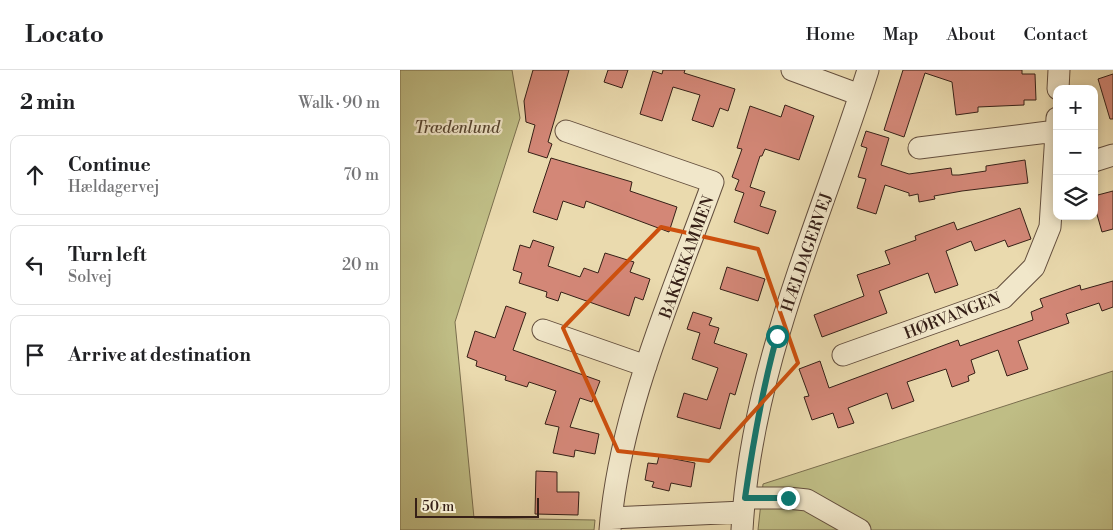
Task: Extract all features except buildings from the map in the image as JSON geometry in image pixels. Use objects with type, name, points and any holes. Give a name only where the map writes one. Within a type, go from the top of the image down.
[{"type":"street","points":[[792,70],[860,96]]},
{"type":"street","name":"HÆLDAGERVEJ","points":[[743,513],[755,429],[765,379],[796,278],[868,70]]},
{"type":"street","points":[[1058,85],[1059,70]]},
{"type":"street","name":"BAKKEKAMMEN","points":[[566,131],[713,182],[646,366],[621,454],[610,524],[743,513],[788,498],[807,500],[860,530]]},
{"type":"street","points":[[919,148],[1053,131]]},
{"type":"street","points":[[1098,159],[1113,155]]},
{"type":"street","name":"HØRVANGEN","points":[[842,354],[1003,298],[1037,261],[1050,227],[1056,175]]},
{"type":"street","points":[[542,330],[646,366]]},
{"type":"highlighted area","points":[[661,227],[758,249],[798,363],[709,461],[618,451],[563,328]]},
{"type":"green space","name":"Trædenlund","points":[[400,70],[512,70],[520,118],[455,322],[474,518],[595,520],[594,530],[400,530]]},
{"type":"green space","points":[[1113,371],[1113,530],[758,530],[763,484]]},
{"type":"route","points":[[777,336],[765,379],[755,429],[745,498],[788,498]]}]
